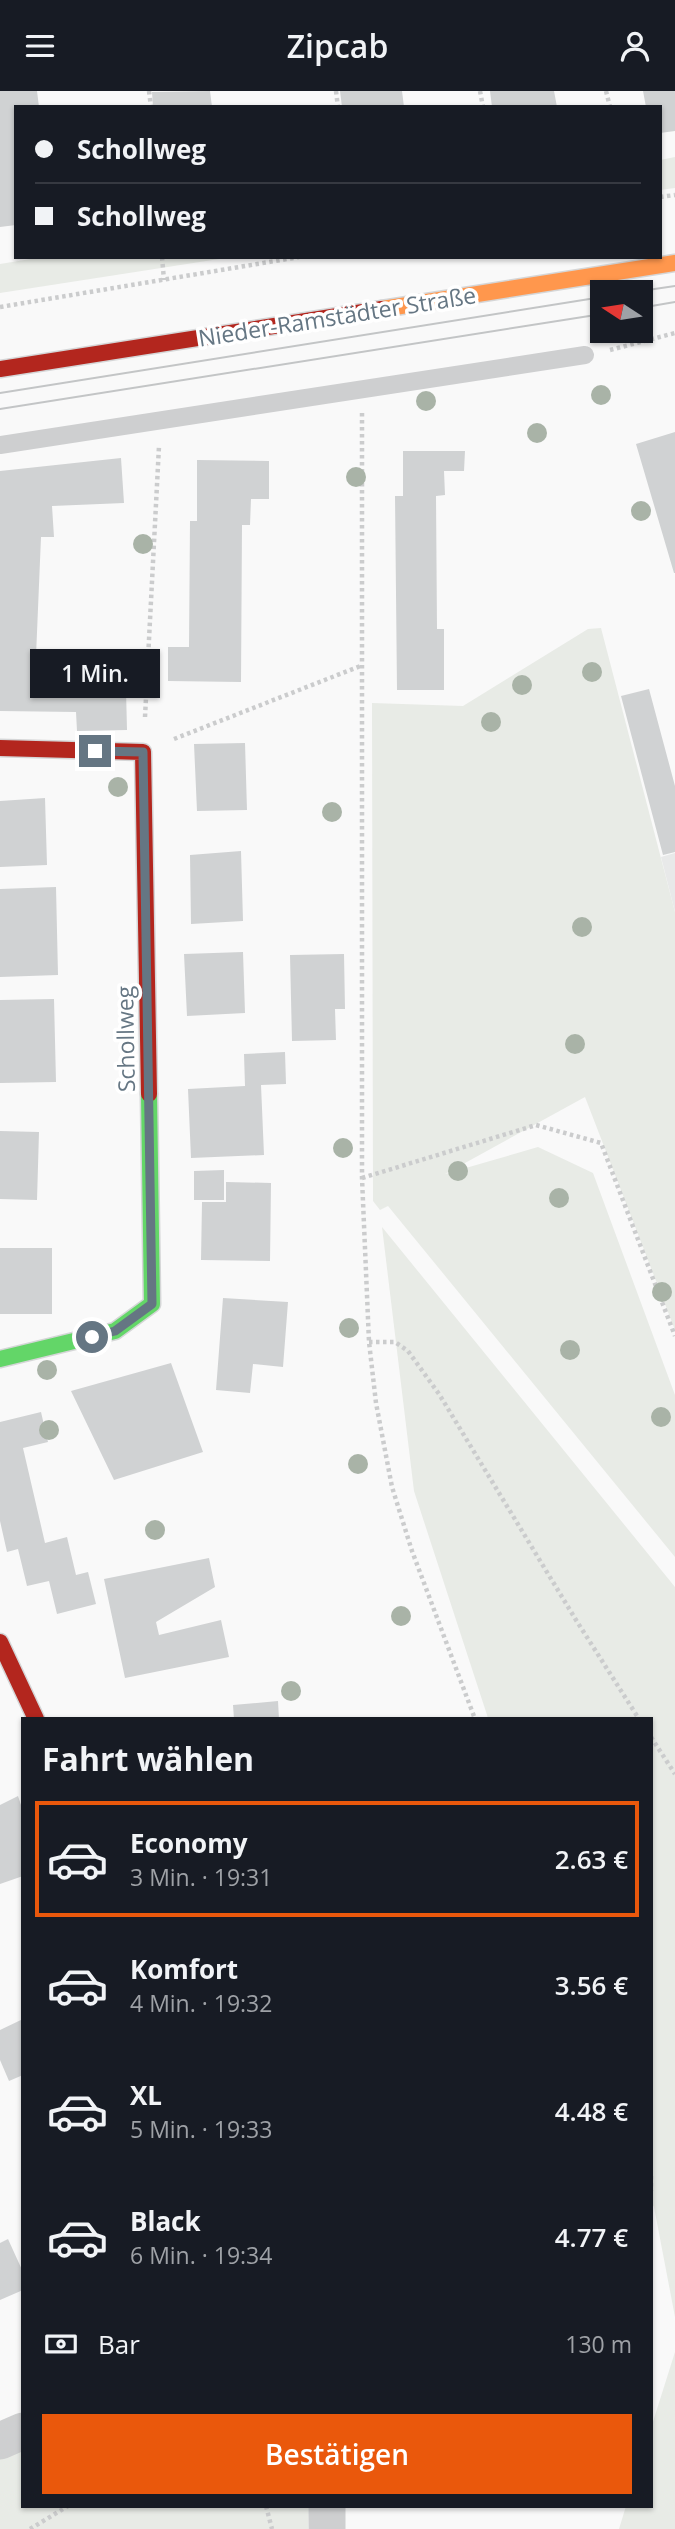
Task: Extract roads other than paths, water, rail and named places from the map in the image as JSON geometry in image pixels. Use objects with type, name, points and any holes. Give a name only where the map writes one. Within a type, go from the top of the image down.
[{"type":"street","name":"Nieder-Ramstädter Straße","points":[[0,369],[675,263]]},
{"type":"street","name":"Schollweg","points":[[0,748],[143,752],[152,1304],[115,1331],[0,1359]]},
{"type":"street","points":[[0,1642],[35,1717]]},
{"type":"street","points":[[0,2441],[21,2432]]},
{"type":"street","points":[[327,2508],[327,2529]]},
{"type":"lane","points":[[0,445],[585,355]]},
{"type":"tram line","points":[[653,289],[675,286]]},
{"type":"tram line","points":[[0,393],[590,299]]},
{"type":"tram line","points":[[653,306],[675,302]]},
{"type":"tram line","points":[[0,409],[590,316]]}]
